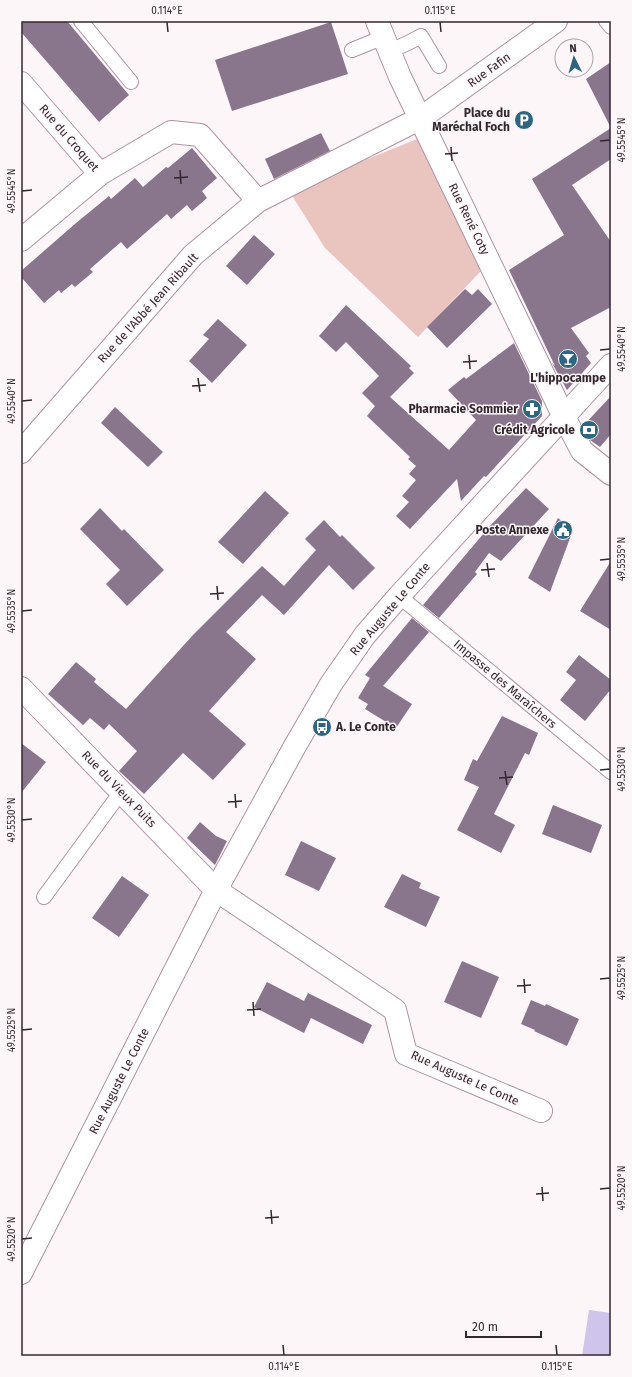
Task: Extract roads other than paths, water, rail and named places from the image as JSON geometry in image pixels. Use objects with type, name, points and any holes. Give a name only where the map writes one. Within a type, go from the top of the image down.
[{"type":"street","name":"Rue Fafin","points":[[421,118],[556,21]]},
{"type":"street","name":"Rue René Coty","points":[[384,36],[421,118],[563,415],[582,451],[611,474]]},
{"type":"street","name":"Rue du Croquet","points":[[21,83],[100,174]]},
{"type":"street","name":"Rue de l'Abbé Jean Ribault","points":[[21,452],[193,255],[258,201],[421,118]]},
{"type":"street","points":[[21,240],[100,174],[171,132],[200,135],[258,201]]},
{"type":"street","name":"Rue Auguste Le Conte","points":[[21,1273],[216,890],[331,684],[365,635],[398,596],[611,364]]},
{"type":"street","name":"Rue du Vieux Puits","points":[[21,688],[216,890]]},
{"type":"street","name":"Rue Auguste Le Conte","points":[[216,890],[395,1010],[406,1054],[541,1111]]},
{"type":"lane","points":[[81,21],[131,82]]},
{"type":"lane","points":[[606,21],[611,27]]},
{"type":"lane","points":[[352,50],[384,36],[408,44],[421,36],[439,66]]},
{"type":"lane","name":"Impasse des Maraîchers","points":[[398,596],[611,772]]},
{"type":"lane","points":[[44,897],[121,792]]},
{"type":"place","name":"Place du Maréchal Foch","points":[[524,120]]},
{"type":"place","name":"L'hippocampe","points":[[568,359]]},
{"type":"place","name":"Pharmacie Sommier","points":[[532,409]]},
{"type":"place","name":"Crédit Agricole","points":[[589,430]]},
{"type":"place","name":"Poste Annexe","points":[[563,530]]},
{"type":"place","name":"A. Le Conte","points":[[322,727]]}]
